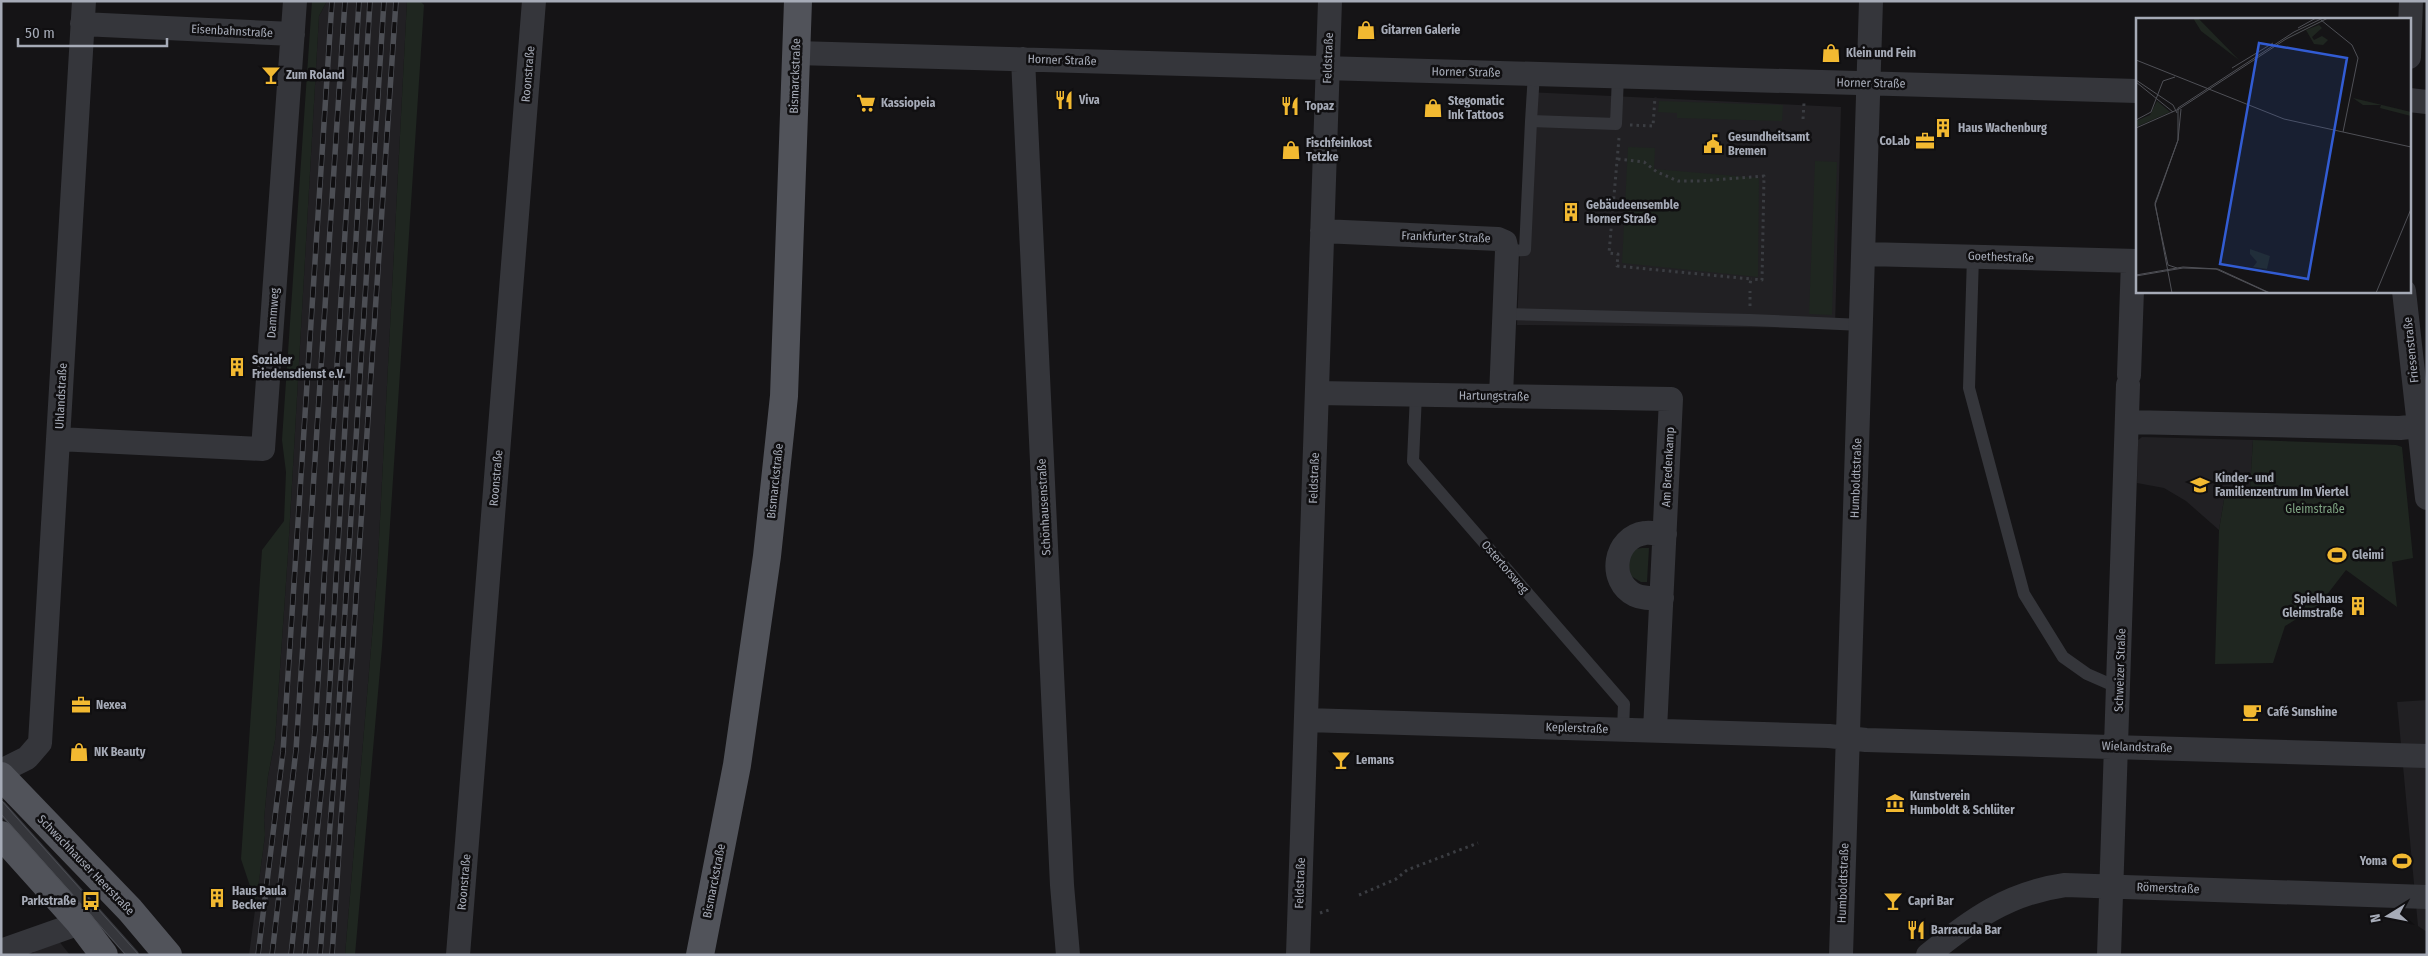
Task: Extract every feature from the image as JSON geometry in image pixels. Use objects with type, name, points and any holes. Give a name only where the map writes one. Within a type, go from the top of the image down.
[{"type":"main road","name":"Bismarckstraße","points":[[700,955],[738,765],[767,556],[784,396],[798,1]]},
{"type":"main road","name":"Schwachhauser Heerstraße","points":[[1,776],[130,910],[168,955]]},
{"type":"main road","points":[[1,835],[80,924],[104,955]]},
{"type":"street","name":"Dammweg","points":[[58,438],[263,449],[295,1]]},
{"type":"street","name":"Roonstraße","points":[[458,955],[534,1]]},
{"type":"street","name":"Feldstraße","points":[[1298,955],[1330,1]]},
{"type":"street","name":"Humboldtstraße","points":[[1841,955],[1872,1]]},
{"type":"street","points":[[2410,29],[2411,1]]},
{"type":"street","name":"Eisenbahnstraße","points":[[83,12],[292,34]]},
{"type":"street","name":"Uhlandstraße","points":[[1,770],[27,758],[40,743],[83,12]]},
{"type":"street","name":"Horner Straße","points":[[796,53],[2136,91]]},
{"type":"street","name":"Schönhausenstraße","points":[[1023,59],[1061,865],[1068,955]]},
{"type":"street","points":[[2410,100],[2427,102]]},
{"type":"street","name":"Frankfurter Straße","points":[[1322,231],[1498,239],[1505,242],[1507,251],[1501,396]]},
{"type":"street","name":"Goethestraße","points":[[1865,254],[2135,261]]},
{"type":"street","name":"Schweizer Straße","points":[[2108,955],[2117,747],[2128,380],[2135,261]]},
{"type":"street","name":"Friesenstraße","points":[[2404,292],[2427,498]]},
{"type":"street","name":"Hartungstraße","points":[[1317,393],[1671,399]]},
{"type":"street","name":"Am Bredenkamp","points":[[1655,730],[1671,399]]},
{"type":"street","points":[[2127,422],[2390,428],[2419,426]]},
{"type":"street","points":[[1662,598],[1643,598],[1627,589],[1621,582],[1617,565],[1618,556],[1629,540],[1645,533],[1665,534]]},
{"type":"street","name":"Keplerstraße","points":[[1306,720],[1655,730],[1847,738]]},
{"type":"street","name":"Wielandstraße","points":[[1847,738],[2427,756]]},
{"type":"street","name":"Römerstraße","points":[[1928,955],[1980,914],[2013,898],[2046,888],[2065,885],[2427,897]]},
{"type":"street","points":[[1,950],[80,924]]},
{"type":"lane","points":[[1507,251],[1525,250],[1534,74]]},
{"type":"lane","points":[[1532,121],[1616,124],[1618,76]]},
{"type":"lane","points":[[1973,256],[1970,388],[2024,594],[2063,657],[2087,674],[2119,688]]},
{"type":"lane","points":[[1504,314],[1750,320],[1862,325]]},
{"type":"lane","name":"Ostertorsweg","points":[[1416,394],[1413,461],[1624,704],[1623,730]]},
{"type":"lane","points":[[1,807],[132,955]]},
{"type":"path","points":[[1653,126],[1656,77]]},
{"type":"path","points":[[1616,124],[1658,126]]},
{"type":"path","points":[[1618,159],[1644,162],[1657,172],[1678,181],[1701,182],[1764,176],[1762,280],[1617,266],[1618,254],[1609,253],[1618,159],[1620,146]]},
{"type":"path","points":[[1750,279],[1750,284]]},
{"type":"path","points":[[1750,292],[1750,311]]},
{"type":"path","points":[[1358,894],[1396,880],[1407,870],[1478,843]]},
{"type":"shaded area","points":[[327,1],[407,1],[377,578],[345,955],[249,955],[265,835],[264,819],[268,776],[275,740],[288,553],[319,16]]},
{"type":"shaded area","points":[[1527,92],[1841,107],[1835,328],[1517,325]]},
{"type":"shaded area","name":"Kinder- und Familienzentrum Im Viertel","points":[[2142,437],[2253,440],[2250,489],[2226,488],[2219,530],[2186,501],[2164,488],[2137,483],[2138,440]]},
{"type":"shaded area","points":[[2427,700],[2427,932],[2418,926],[2397,702]]},
{"type":"shaded area","points":[[54,935],[70,955],[34,955],[31,944]]},
{"type":"green space","points":[[312,1],[327,1],[319,16],[288,553],[275,740],[268,776],[264,819],[265,835],[256,904],[241,859],[262,550],[284,521],[286,472],[282,440]]},
{"type":"green space","points":[[407,1],[420,1],[424,5],[382,647],[355,955],[345,955],[377,578]]},
{"type":"green space","points":[[1659,101],[1783,105],[1782,121],[1677,118],[1677,113],[1658,112]]},
{"type":"green space","points":[[1628,147],[1655,148],[1654,169],[1759,178],[1758,277],[1622,263]]},
{"type":"green space","points":[[1815,161],[1837,162],[1832,315],[1809,314]]},
{"type":"green space","name":"Gleimstraße","points":[[2253,440],[2396,445],[2402,447],[2413,558],[2392,562],[2397,607],[2346,570],[2319,605],[2285,626],[2273,663],[2215,664],[2219,530],[2226,488],[2250,489]]},
{"type":"green space","points":[[1649,548],[1647,582],[1641,582],[1631,576],[1627,558],[1636,549]]},
{"type":"tram line","points":[[1,800],[139,955]]},
{"type":"tram line","points":[[1,814],[126,955]]},
{"type":"railway","points":[[258,955],[283,752],[332,1]]},
{"type":"railway","points":[[272,955],[296,750],[345,1]]},
{"type":"railway","points":[[291,955],[315,730],[359,1]]},
{"type":"railway","points":[[305,955],[327,732],[370,1]]},
{"type":"railway","points":[[320,955],[337,736],[384,1]]},
{"type":"railway","points":[[332,955],[396,1]]},
{"type":"place","name":"Gitarren Galerie","points":[[1366,30]]},
{"type":"place","name":"Klein und Fein","points":[[1831,53]]},
{"type":"place","name":"Zum Roland","points":[[271,75]]},
{"type":"place","name":"Viva","points":[[1064,100]]},
{"type":"place","name":"Kassiopeia","points":[[866,103]]},
{"type":"place","name":"Topaz","points":[[1290,106]]},
{"type":"place","name":"Stegomatic Ink Tattoos","points":[[1433,108]]},
{"type":"place","name":"Haus Wachenburg","points":[[1943,128]]},
{"type":"place","name":"CoLab","points":[[1925,141]]},
{"type":"place","name":"Gesundheitsamt Bremen","points":[[1713,144]]},
{"type":"place","name":"Fischfeinkost Tetzke","points":[[1291,150]]},
{"type":"place","name":"Gebäudeensemble Horner Straße","points":[[1571,212]]},
{"type":"place","name":"Sozialer Friedensdienst e.V.","points":[[237,367]]},
{"type":"place","name":"Kinder- und Familienzentrum Im Viertel","points":[[2200,485]]},
{"type":"place","name":"Gleimi","points":[[2337,555]]},
{"type":"place","name":"Spielhaus Gleimstraße","points":[[2358,606]]},
{"type":"place","name":"Nexea","points":[[81,705]]},
{"type":"place","name":"Café Sunshine","points":[[2252,712]]},
{"type":"place","name":"NK Beauty","points":[[79,752]]},
{"type":"place","name":"Lemans","points":[[1341,760]]},
{"type":"place","name":"Kunstverein Humboldt & Schlüter","points":[[1895,803]]},
{"type":"place","name":"Yoma","points":[[2402,861]]},
{"type":"place","name":"Haus Paula Becker","points":[[217,898]]},
{"type":"place","name":"Parkstraße","points":[[91,901]]},
{"type":"place","name":"Capri Bar","points":[[1893,901]]},
{"type":"place","name":"Barracuda Bar","points":[[1916,930]]}]
